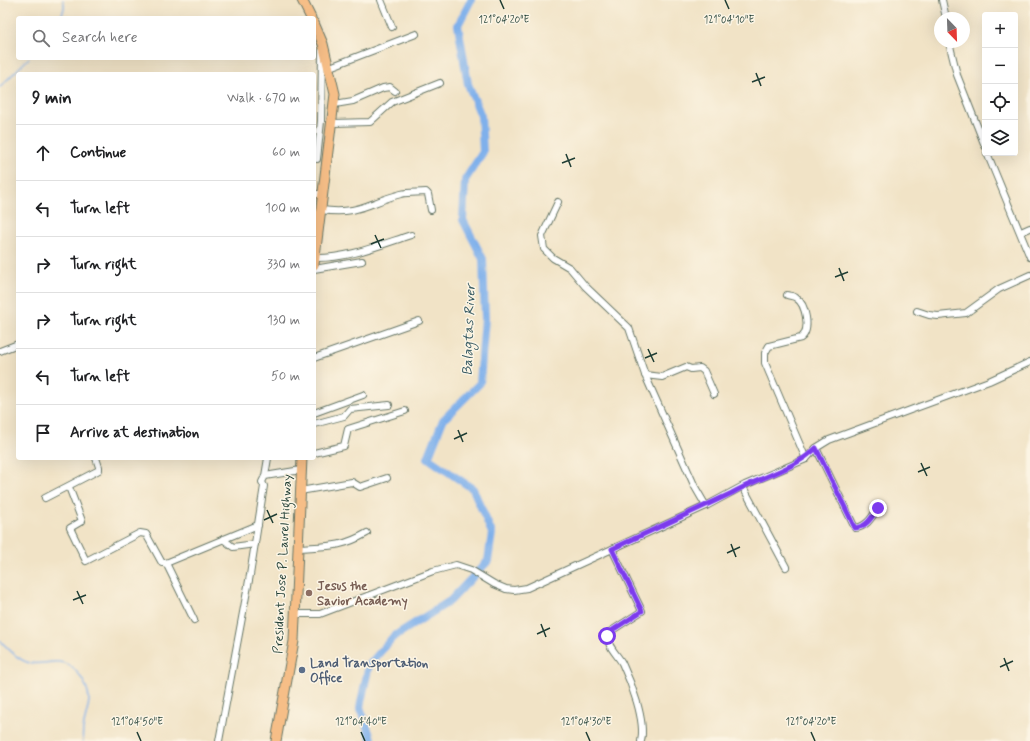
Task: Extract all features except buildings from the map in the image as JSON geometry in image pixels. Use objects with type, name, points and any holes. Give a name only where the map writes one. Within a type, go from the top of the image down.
[{"type":"highway","points":[[302,0],[310,16]]},
{"type":"highway","points":[[316,28],[330,67],[335,94],[333,123],[319,194],[321,210],[316,246]]},
{"type":"highway","name":"President Jose P. Laurel Highway","points":[[276,741],[291,666],[296,614],[302,460]]},
{"type":"street","points":[[381,0],[392,27]]},
{"type":"street","points":[[942,0],[945,12]]},
{"type":"street","points":[[330,67],[416,34]]},
{"type":"street","points":[[317,159],[321,120],[321,68],[323,44]]},
{"type":"street","points":[[950,48],[957,75],[982,138]]},
{"type":"street","points":[[333,123],[370,122],[397,100],[440,83]]},
{"type":"street","points":[[335,104],[353,101],[383,88],[390,87],[395,91]]},
{"type":"street","points":[[988,156],[1021,232],[1030,257]]},
{"type":"street","points":[[321,210],[338,212],[353,211],[402,194],[426,192],[428,194],[431,210]]},
{"type":"street","points":[[558,202],[542,236],[544,249],[553,258],[570,268],[585,286],[629,328],[645,375],[695,487],[706,506]]},
{"type":"street","points":[[1021,232],[1030,228]]},
{"type":"street","points":[[316,260],[355,252],[411,235]]},
{"type":"street","points":[[316,269],[362,262]]},
{"type":"street","points":[[917,311],[938,316],[966,313],[999,289],[1030,276]]},
{"type":"street","points":[[787,295],[796,297],[798,300],[806,318],[807,328],[801,338],[767,348],[765,363],[806,459]]},
{"type":"street","points":[[316,357],[418,321]]},
{"type":"street","points":[[0,351],[16,345]]},
{"type":"street","points":[[296,614],[320,614],[449,566],[456,565],[471,570],[494,584],[514,590],[527,588],[806,459],[816,448],[829,440],[988,381],[1030,362]]},
{"type":"street","points":[[645,375],[662,378],[686,367],[691,370],[700,368],[704,371],[714,394]]},
{"type":"street","points":[[316,412],[363,395]]},
{"type":"street","points":[[316,423],[344,416],[350,409],[389,405]]},
{"type":"street","points":[[316,453],[344,446],[348,429],[406,411]]},
{"type":"street","points":[[816,448],[855,528],[863,526],[869,521],[878,508]]},
{"type":"street","points":[[45,498],[69,487],[99,470],[97,460]]},
{"type":"street","points":[[219,741],[255,544],[264,486],[262,482],[265,476],[268,460]]},
{"type":"street","points":[[265,476],[301,470]]},
{"type":"street","points":[[300,490],[352,482],[360,487],[387,478]]},
{"type":"street","points":[[69,487],[82,521],[70,528],[86,561],[140,534],[146,534],[162,563],[166,563],[258,525]]},
{"type":"street","points":[[743,487],[786,567]]},
{"type":"street","points":[[298,548],[338,546],[353,541],[367,533]]},
{"type":"street","points":[[223,540],[233,547],[255,544]]},
{"type":"street","points":[[612,549],[642,611],[608,633],[607,636],[613,651],[621,663],[634,695],[643,730],[641,741]]},
{"type":"street","points":[[166,563],[194,620]]},
{"type":"waterway","points":[[61,16],[64,7],[63,0]]},
{"type":"waterway","name":"Balagtas River","points":[[372,741],[360,707],[369,665],[393,637],[450,601],[488,561],[492,533],[473,489],[428,458],[443,420],[480,383],[485,318],[483,259],[463,220],[465,180],[483,152],[481,116],[468,84],[458,25],[471,0]]},
{"type":"waterway","points":[[0,87],[27,60]]},
{"type":"waterway","points":[[0,641],[17,656],[29,663],[60,662],[76,671],[86,687],[89,699],[82,735],[83,741]]},
{"type":"place","name":"Jesus the Savior Academy","points":[[309,593]]},
{"type":"place","name":"Land Transportation Office","points":[[302,670]]},
{"type":"route","points":[[607,636],[608,633],[639,615],[642,611],[612,549],[732,493],[745,485],[806,459],[816,448],[855,528],[859,528],[869,521],[878,508]]}]
